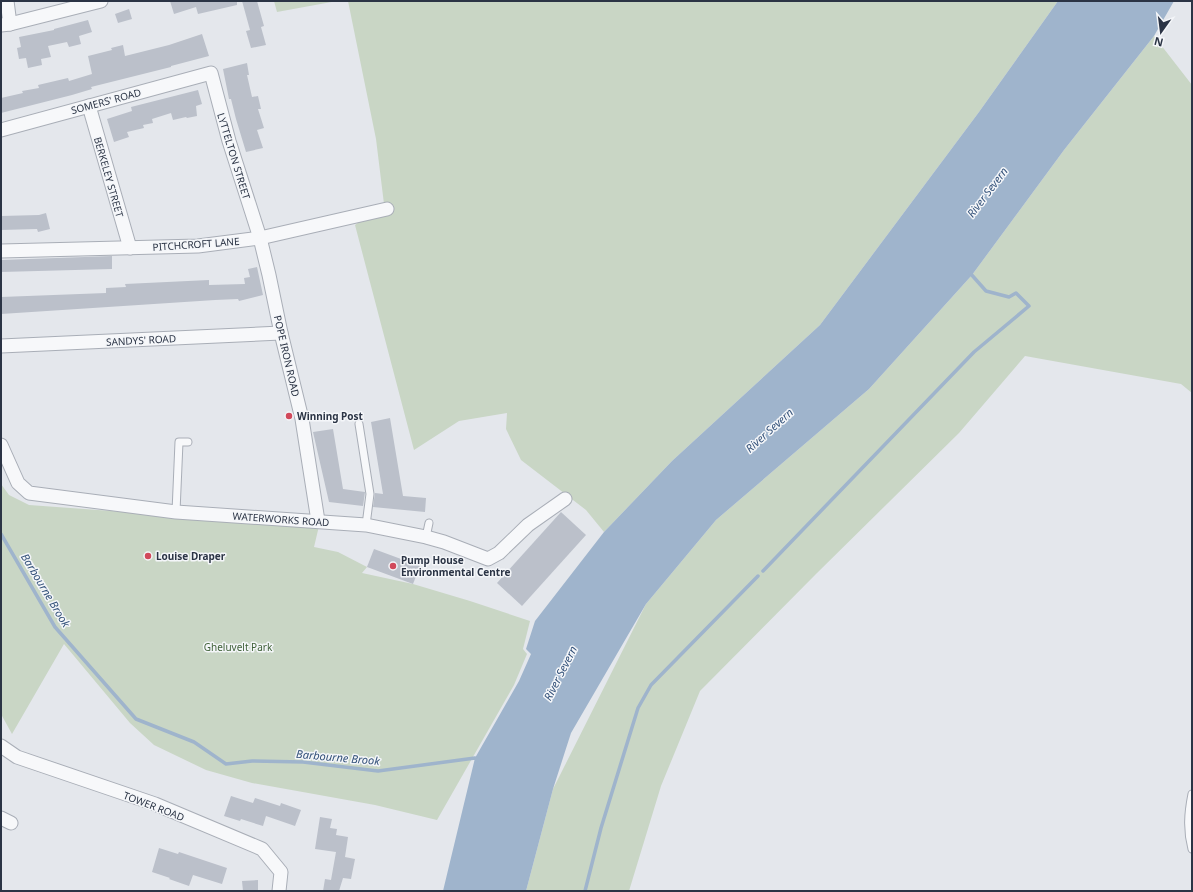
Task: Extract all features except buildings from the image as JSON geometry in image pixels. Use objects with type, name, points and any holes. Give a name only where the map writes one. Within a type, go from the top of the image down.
[{"type":"street","points":[[7,1],[5,24],[92,2]]},
{"type":"street","name":"SOMERS' ROAD","points":[[1,130],[211,73]]},
{"type":"street","name":"LYTTELTON STREET","points":[[211,73],[229,141],[260,238]]},
{"type":"street","name":"BERKELEY STREET","points":[[89,106],[130,248]]},
{"type":"street","name":"PITCHCROFT LANE","points":[[1,251],[198,246],[260,238],[387,209]]},
{"type":"street","name":"POPE IRON ROAD","points":[[260,238],[302,419],[318,521]]},
{"type":"street","name":"SANDYS' ROAD","points":[[1,346],[281,333]]},
{"type":"street","name":"WATERWORKS ROAD","points":[[1,445],[18,483],[29,493],[176,512],[366,525],[426,537],[488,558],[499,553],[528,525],[565,499]]},
{"type":"street","name":"TOWER ROAD","points":[[1,746],[17,757],[155,804],[262,849],[281,872],[279,891]]},
{"type":"lane","points":[[359,424],[370,494],[366,525]]},
{"type":"lane","points":[[176,512],[179,442],[188,442]]},
{"type":"lane","points":[[426,537],[429,523]]},
{"type":"lane","points":[[1192,794],[1188,835],[1192,850]]},
{"type":"green space","points":[[274,1],[337,1],[277,12]]},
{"type":"green space","points":[[348,1],[1058,1],[979,112],[820,325],[672,461],[604,532],[586,510],[521,460],[506,429],[507,413],[459,421],[414,450],[355,225],[384,204],[376,139]]},
{"type":"green space","points":[[1154,36],[1192,85],[1192,393],[1181,384],[1025,356],[959,433],[700,691],[661,786],[629,891],[526,891],[553,789],[646,604],[716,520],[869,389],[972,275],[1064,150]]},
{"type":"green space","name":"Gheluvelt Park","points":[[1,484],[9,495],[29,505],[319,526],[314,547],[338,552],[367,567],[362,573],[413,584],[530,621],[523,649],[527,654],[514,685],[437,820],[375,805],[252,783],[206,770],[154,745],[130,723],[64,644],[12,734],[1,714]]},
{"type":"water","name":"River Severn","points":[[1058,1],[1174,1],[1154,36],[1064,150],[972,275],[869,389],[716,520],[646,604],[571,733],[553,789],[526,891],[443,891],[475,758],[519,681],[531,654],[526,649],[535,621],[604,532],[672,461],[820,325],[979,112]]},
{"type":"waterway","points":[[763,571],[974,352],[1029,306],[1016,293],[1009,297],[986,291],[970,273]]},
{"type":"waterway","name":"Barbourne Brook","points":[[1,534],[55,627],[136,719],[194,742],[226,764],[252,761],[303,762],[378,771],[475,758],[479,760]]},
{"type":"waterway","points":[[585,891],[601,828],[638,708],[651,685],[758,576]]},
{"type":"place","name":"Winning Post","points":[[289,416]]},
{"type":"place","name":"Louise Draper","points":[[148,556]]},
{"type":"place","name":"Pump House Environmental Centre","points":[[393,566]]}]
